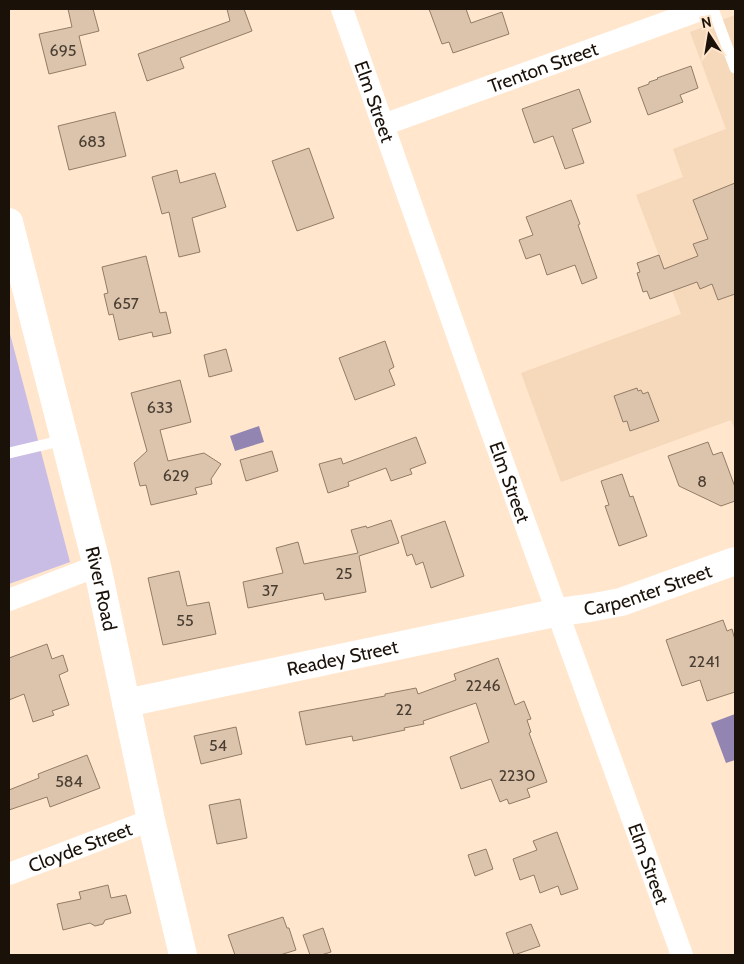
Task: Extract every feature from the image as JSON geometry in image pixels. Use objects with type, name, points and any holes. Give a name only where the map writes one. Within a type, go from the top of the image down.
[{"type":"street","name":"Elm Street","points":[[342,9],[486,416],[559,612],[682,955]]},
{"type":"street","name":"Trenton Street","points":[[383,125],[703,9]]},
{"type":"street","name":"River Road","points":[[9,222],[97,566],[151,820],[183,955]]},
{"type":"street","name":"Carpenter Street","points":[[559,612],[621,602],[735,563]]},
{"type":"street","points":[[9,600],[97,566]]},
{"type":"street","name":"Readey Street","points":[[126,703],[559,612]]},
{"type":"street","name":"Cloyde Street","points":[[9,874],[151,820]]},
{"type":"lane","points":[[713,9],[735,68]]},
{"type":"lane","points":[[9,452],[64,440]]},
{"type":"shaded area","points":[[735,15],[735,430],[731,420],[561,482],[521,373],[681,314],[636,195],[683,177],[673,149],[726,129],[690,32]]},
{"type":"shaded area","points":[[9,330],[70,562],[9,584]]},
{"type":"shaded area","points":[[259,426],[264,442],[235,451],[230,436]]},
{"type":"shaded area","points":[[735,714],[735,760],[726,763],[711,723]]},
{"type":"building","points":[[68,9],[93,9],[99,31],[79,36],[86,65],[49,74],[39,34],[72,27]]},
{"type":"building","points":[[227,9],[244,9],[252,31],[180,58],[184,68],[147,81],[138,54],[230,21]]},
{"type":"building","points":[[429,9],[466,9],[471,23],[502,12],[509,34],[453,53],[449,42],[442,44]]},
{"type":"building","points":[[691,66],[698,88],[680,95],[683,102],[648,115],[638,88],[649,84],[649,82],[657,78]]},
{"type":"building","points":[[579,89],[591,122],[572,129],[584,163],[565,169],[553,136],[534,143],[522,109]]},
{"type":"building","points":[[115,112],[126,156],[69,170],[58,126]]},
{"type":"building","points":[[309,148],[334,218],[297,231],[272,161]]},
{"type":"building","points":[[177,170],[180,183],[215,173],[226,207],[192,218],[200,252],[179,257],[169,212],[162,214],[152,177]]},
{"type":"building","points":[[735,183],[735,294],[718,300],[712,284],[700,289],[697,282],[650,299],[647,291],[643,292],[637,273],[640,272],[637,263],[659,255],[664,269],[698,256],[693,244],[708,239],[693,200]]},
{"type":"building","points":[[571,200],[597,278],[582,284],[575,265],[547,275],[540,254],[526,259],[519,240],[533,235],[526,217]]},
{"type":"building","points":[[146,256],[160,313],[166,312],[171,333],[153,337],[152,332],[119,340],[113,314],[109,315],[104,294],[108,293],[102,267]]},
{"type":"building","points":[[385,341],[394,367],[389,370],[395,385],[355,400],[339,358]]},
{"type":"building","points":[[226,349],[232,371],[209,377],[204,355]]},
{"type":"building","points":[[180,380],[191,422],[160,430],[168,461],[204,453],[221,464],[211,479],[212,484],[195,488],[197,494],[151,505],[146,485],[140,486],[134,463],[147,451],[131,393]]},
{"type":"building","points":[[637,388],[643,394],[648,392],[659,421],[630,431],[627,421],[623,422],[614,396]]},
{"type":"building","points":[[416,437],[426,463],[410,469],[412,474],[391,481],[386,468],[348,482],[349,486],[328,493],[319,464],[341,458],[343,464]]},
{"type":"building","points":[[708,442],[713,455],[722,452],[735,487],[735,501],[721,506],[679,486],[668,456]]},
{"type":"building","points":[[272,451],[278,471],[246,481],[240,460]]},
{"type":"building","points":[[622,474],[630,497],[633,496],[647,536],[619,546],[605,506],[609,505],[601,481]]},
{"type":"building","points":[[391,520],[399,543],[359,556],[366,592],[325,600],[323,593],[248,608],[243,582],[283,573],[276,548],[298,542],[304,564],[358,553],[351,530],[366,526],[367,528]]},
{"type":"building","points":[[445,521],[464,576],[431,588],[423,562],[416,565],[412,554],[407,556],[401,536]]},
{"type":"building","points":[[179,571],[187,606],[209,602],[216,634],[163,645],[148,578]]},
{"type":"building","points":[[723,620],[727,631],[732,629],[735,640],[735,692],[707,701],[700,680],[682,686],[666,640]]},
{"type":"building","points":[[47,644],[52,659],[63,655],[68,671],[59,675],[69,705],[52,711],[54,715],[33,722],[24,694],[9,700],[9,658]]},
{"type":"building","points":[[498,658],[515,705],[524,701],[531,719],[527,720],[531,732],[529,733],[547,782],[527,789],[530,797],[509,804],[507,799],[500,802],[491,779],[461,789],[450,757],[489,742],[476,703],[423,721],[424,724],[404,728],[405,730],[353,741],[352,736],[306,745],[299,712],[385,696],[385,694],[416,688],[418,694],[456,680],[454,674]]},
{"type":"building","points":[[236,727],[242,754],[201,764],[194,736]]},
{"type":"building","points":[[87,755],[100,788],[50,807],[47,797],[9,810],[9,790],[39,778],[38,774]]},
{"type":"building","points":[[240,799],[247,838],[217,844],[209,805]]},
{"type":"building","points":[[557,832],[578,889],[561,895],[558,886],[540,893],[534,875],[520,880],[513,859],[537,850],[533,841]]},
{"type":"building","points":[[486,849],[493,869],[475,876],[468,855]]},
{"type":"building","points":[[108,885],[111,898],[126,895],[131,913],[105,920],[103,924],[95,926],[90,923],[63,930],[57,904],[81,899],[79,892]]},
{"type":"building","points":[[283,917],[287,928],[289,928],[296,950],[280,955],[235,955],[228,935]]},
{"type":"building","points":[[531,924],[540,946],[514,955],[506,933]]},
{"type":"building","points":[[323,928],[331,952],[321,955],[310,955],[303,935]]}]
